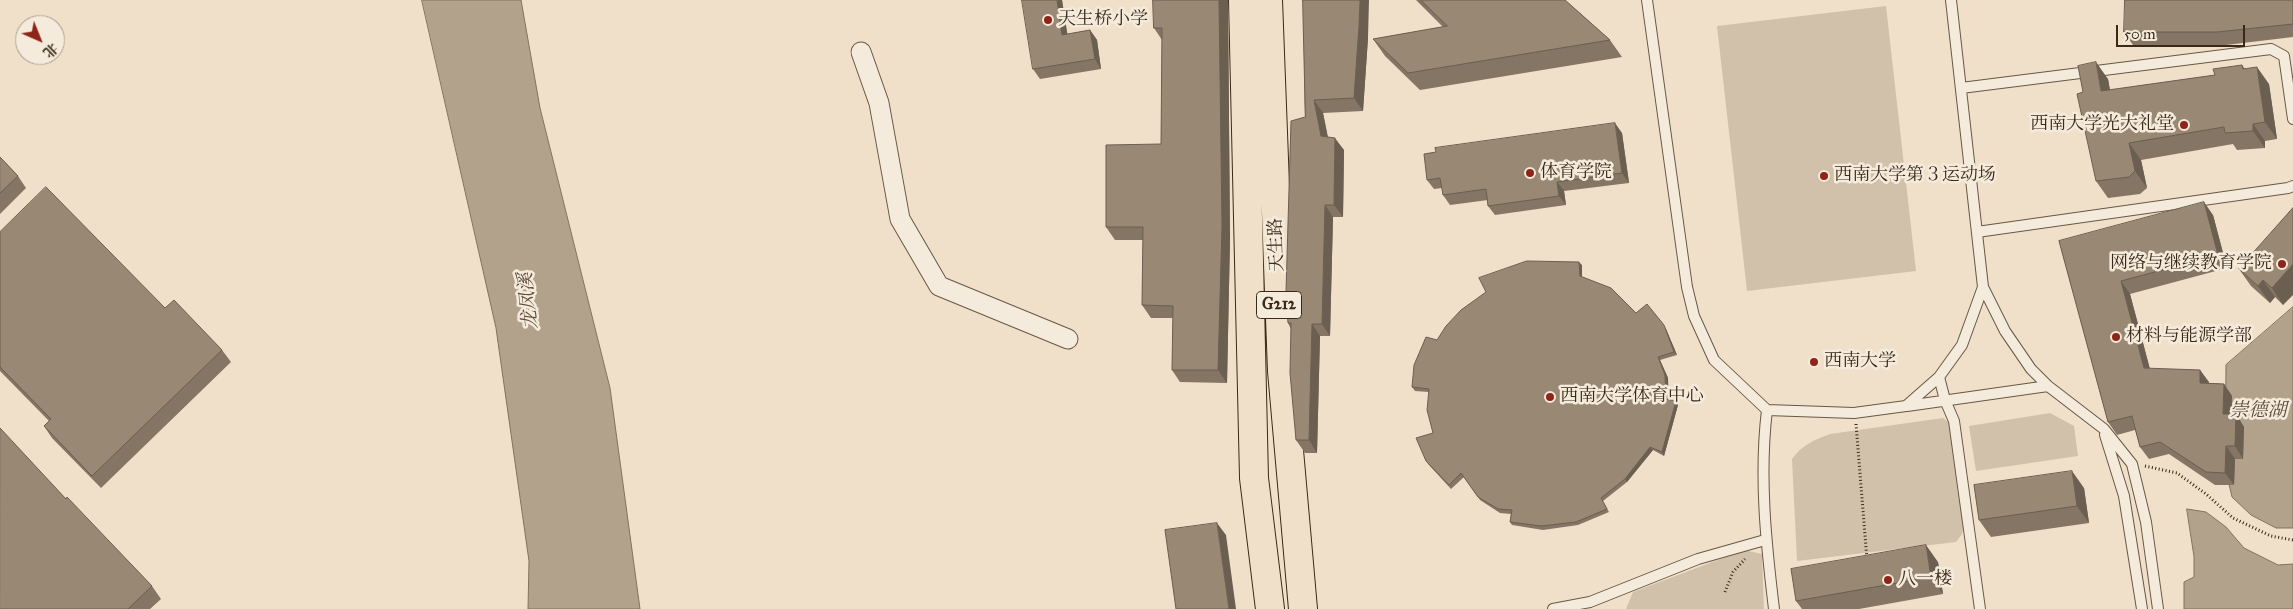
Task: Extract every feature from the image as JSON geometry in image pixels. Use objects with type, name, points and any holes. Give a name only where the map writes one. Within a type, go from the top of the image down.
[{"type":"highway","name":"天生路","points":[[1244,0],[1254,478],[1270,609]]},
{"type":"highway","name":"天生路","points":[[1268,0],[1282,371],[1302,609]]},
{"type":"street","points":[[861,52],[879,103],[900,219],[939,286],[1068,339]]},
{"type":"lane","points":[[1647,0],[1687,287],[1694,316],[1714,360],[1767,410],[1854,414],[2048,386]]},
{"type":"lane","points":[[1951,0],[1983,287],[2005,331],[2031,369],[2048,386],[2104,430],[2132,464],[2146,522],[2158,609]]},
{"type":"lane","points":[[1961,88],[2271,49],[2284,56],[2293,119]]},
{"type":"lane","points":[[1977,232],[2293,186]]},
{"type":"lane","points":[[1906,406],[1939,377],[1962,345],[1983,287]]},
{"type":"lane","points":[[1939,377],[1945,400],[1954,421],[1980,609]]},
{"type":"lane","points":[[1767,410],[1764,432],[1765,540],[1774,609]]},
{"type":"lane","points":[[2104,430],[2124,496],[2142,609]]},
{"type":"lane","points":[[1553,609],[1590,602],[1698,560],[1765,540]]},
{"type":"path","points":[[1854,414],[1868,565]]},
{"type":"path","points":[[2132,464],[2177,473],[2206,494],[2233,518],[2271,536],[2293,540]]},
{"type":"path","points":[[1725,592],[1733,572],[1747,557],[1767,554]]},
{"type":"shaded area","points":[[1886,6],[1916,271],[1747,291],[1717,26]]},
{"type":"shaded area","points":[[2050,413],[2074,426],[2078,456],[1976,471],[1969,426]]},
{"type":"shaded area","points":[[1943,418],[1951,424],[1964,525],[1962,534],[1956,542],[1797,561],[1792,459],[1800,450],[1830,434]]},
{"type":"shaded area","points":[[1744,550],[1762,554],[1764,609],[1626,609],[1633,592]]},
{"type":"water","name":"龙凤溪","points":[[422,0],[521,0],[540,108],[610,388],[640,609],[528,609],[529,561],[496,328]]},
{"type":"water","name":"崇德湖","points":[[2293,307],[2293,528],[2276,528],[2251,515],[2232,497],[2225,467],[2226,365]]},
{"type":"water","points":[[2187,509],[2206,512],[2226,527],[2244,548],[2278,565],[2293,564],[2293,609],[2184,609],[2184,582],[2194,577],[2194,557]]},
{"type":"building","name":"天生桥小学","points":[[1022,0],[1057,0],[1062,35],[1090,30],[1095,59],[1033,69]]},
{"type":"building","points":[[1153,0],[1219,0],[1222,226],[1218,370],[1172,370],[1173,306],[1142,305],[1143,227],[1106,227],[1106,145],[1161,144],[1162,28],[1154,28]]},
{"type":"building","points":[[1303,0],[1360,0],[1354,98],[1314,100],[1321,136],[1335,138],[1334,205],[1325,205],[1322,324],[1312,324],[1309,440],[1296,440],[1290,373],[1291,323],[1288,323],[1286,292],[1291,121],[1305,117]]},
{"type":"building","points":[[1421,0],[1565,0],[1610,40],[1408,73],[1373,39],[1447,26]]},
{"type":"building","points":[[2125,0],[2293,0],[2293,24],[2217,32],[2124,32]]},
{"type":"building","name":"西南大学光大礼堂","points":[[2096,62],[2101,91],[2215,75],[2213,69],[2242,65],[2243,69],[2257,67],[2265,122],[2253,124],[2253,131],[2225,133],[2224,127],[2129,143],[2135,171],[2129,177],[2096,181],[2077,94],[2083,92],[2078,66]]},
{"type":"building","name":"体育学院","points":[[1615,123],[1622,173],[1557,182],[1559,196],[1488,206],[1486,189],[1443,195],[1440,178],[1427,180],[1424,154],[1436,152],[1435,148]]},
{"type":"building","points":[[0,157],[18,176],[0,193]]},
{"type":"building","points":[[46,187],[165,308],[174,300],[222,350],[92,476],[44,426],[51,419],[0,367],[0,232]]},
{"type":"building","name":"材料与能源学部","points":[[2204,202],[2218,255],[2121,281],[2144,368],[2200,370],[2200,383],[2224,384],[2223,414],[2236,414],[2235,446],[2226,446],[2225,473],[2206,472],[2160,442],[2140,447],[2132,416],[2108,422],[2059,241]]},
{"type":"building","points":[[2293,208],[2293,264],[2272,288],[2263,280],[2258,286],[2239,269]]},
{"type":"building","name":"西南大学体育中心","points":[[1527,261],[1579,262],[1580,276],[1611,288],[1636,313],[1647,304],[1664,325],[1674,352],[1658,357],[1665,375],[1666,399],[1676,401],[1662,452],[1650,447],[1625,479],[1601,498],[1607,509],[1576,522],[1541,526],[1510,522],[1512,510],[1498,509],[1478,497],[1461,473],[1449,485],[1426,461],[1416,438],[1433,433],[1427,410],[1429,389],[1412,387],[1414,365],[1426,337],[1437,340],[1446,326],[1461,310],[1486,292],[1479,278]]},
{"type":"building","points":[[0,428],[66,499],[67,497],[152,586],[128,609],[0,609]]},
{"type":"building","points":[[2072,471],[2077,506],[1979,520],[1974,485]]},
{"type":"building","points":[[1217,523],[1229,609],[1176,609],[1165,530]]},
{"type":"building","points":[[1926,545],[1931,577],[1796,601],[1791,569]]},
{"type":"place","name":"天生桥小学","points":[[1048,20]]},
{"type":"place","name":"西南大学光大礼堂","points":[[2184,125]]},
{"type":"place","name":"体育学院","points":[[1530,173]]},
{"type":"place","name":"西南大学第３运动场","points":[[1824,176]]},
{"type":"place","name":"网络与继续教育学院","points":[[2282,264]]},
{"type":"place","name":"材料与能源学部","points":[[2116,337]]},
{"type":"place","name":"西南大学","points":[[1814,362]]},
{"type":"place","name":"西南大学体育中心","points":[[1550,397]]},
{"type":"place","name":"八一楼","points":[[1888,580]]}]
